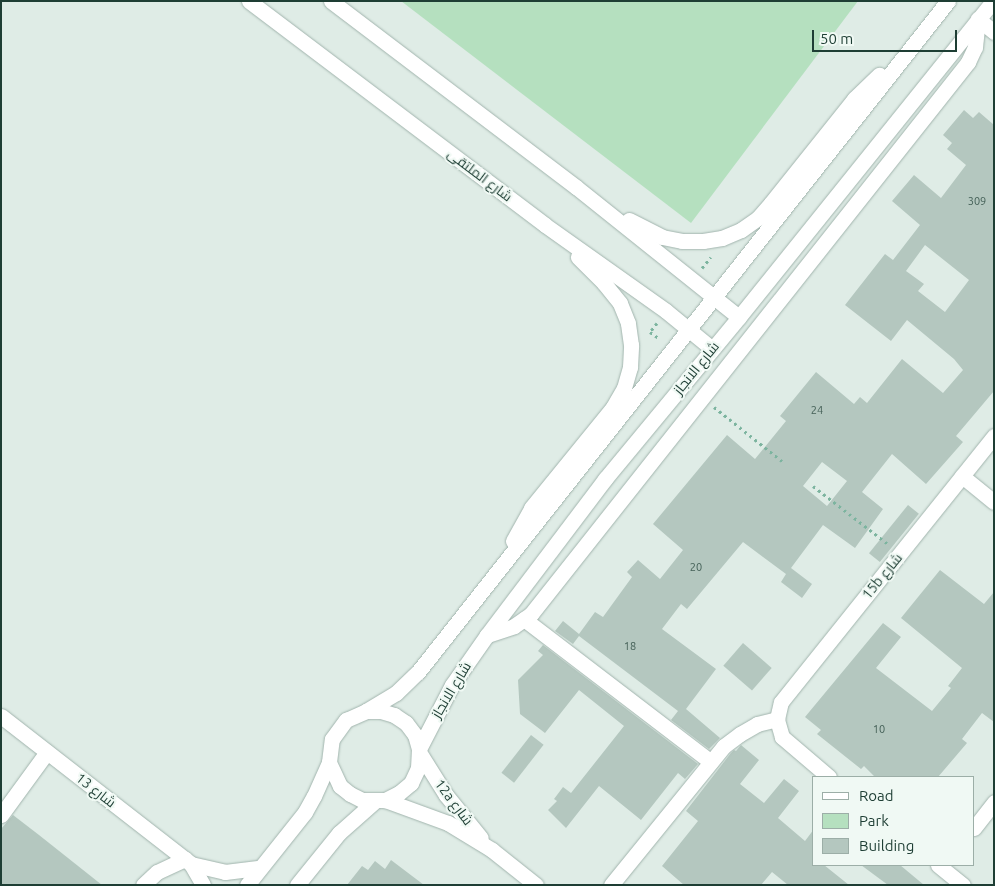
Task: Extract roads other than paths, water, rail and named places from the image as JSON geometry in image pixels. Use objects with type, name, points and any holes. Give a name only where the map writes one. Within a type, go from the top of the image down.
[{"type":"street","name":"شارع الملتقى","points":[[249,1],[545,225],[690,330],[711,348]]},
{"type":"street","points":[[331,1],[576,187],[739,317]]},
{"type":"street","name":"شارع الانجاز","points":[[419,750],[452,685],[487,635],[605,480],[711,348],[739,317],[993,1]]},
{"type":"street","name":"شارع الانجاز","points":[[366,711],[396,693],[418,672],[690,330],[943,4]]},
{"type":"street","points":[[978,19],[994,32]]},
{"type":"street","points":[[487,635],[503,630],[531,614],[968,62],[975,47],[978,19]]},
{"type":"street","points":[[576,187],[644,229],[662,237],[682,241],[703,241],[722,238],[741,230],[758,218],[854,99],[902,57]]},
{"type":"street","points":[[505,561],[516,533],[531,508],[614,407],[624,388],[630,367],[631,345],[628,323],[620,303],[604,283],[545,225]]},
{"type":"street","name":"15b شارع","points":[[777,719],[781,702],[786,695],[994,436]]},
{"type":"street","points":[[962,476],[994,502]]},
{"type":"street","points":[[524,619],[711,762]]},
{"type":"street","points":[[247,885],[304,812],[318,788],[329,762],[332,739],[338,729],[355,714],[366,711],[381,711],[394,715],[406,723],[414,735],[419,750],[418,768],[411,782],[399,793],[380,801],[339,833],[297,885]]},
{"type":"street","name":"شارع 13","points":[[1,716],[188,862],[203,885]]},
{"type":"street","points":[[611,885],[724,746],[757,724],[777,719],[778,728],[788,744],[828,776]]},
{"type":"street","name":"12a شارع","points":[[419,750],[446,795],[492,850]]},
{"type":"street","points":[[1,815],[47,752]]},
{"type":"street","points":[[329,762],[340,786],[350,794],[362,800],[380,801]]},
{"type":"street","name":"12a شارع","points":[[380,801],[448,823],[492,850],[533,884]]},
{"type":"street","points":[[975,827],[994,802]]},
{"type":"street","points":[[144,885],[157,872],[188,862]]},
{"type":"street","name":"شارع 13","points":[[188,862],[225,872],[260,868]]},
{"type":"street","points":[[942,866],[963,885]]}]
